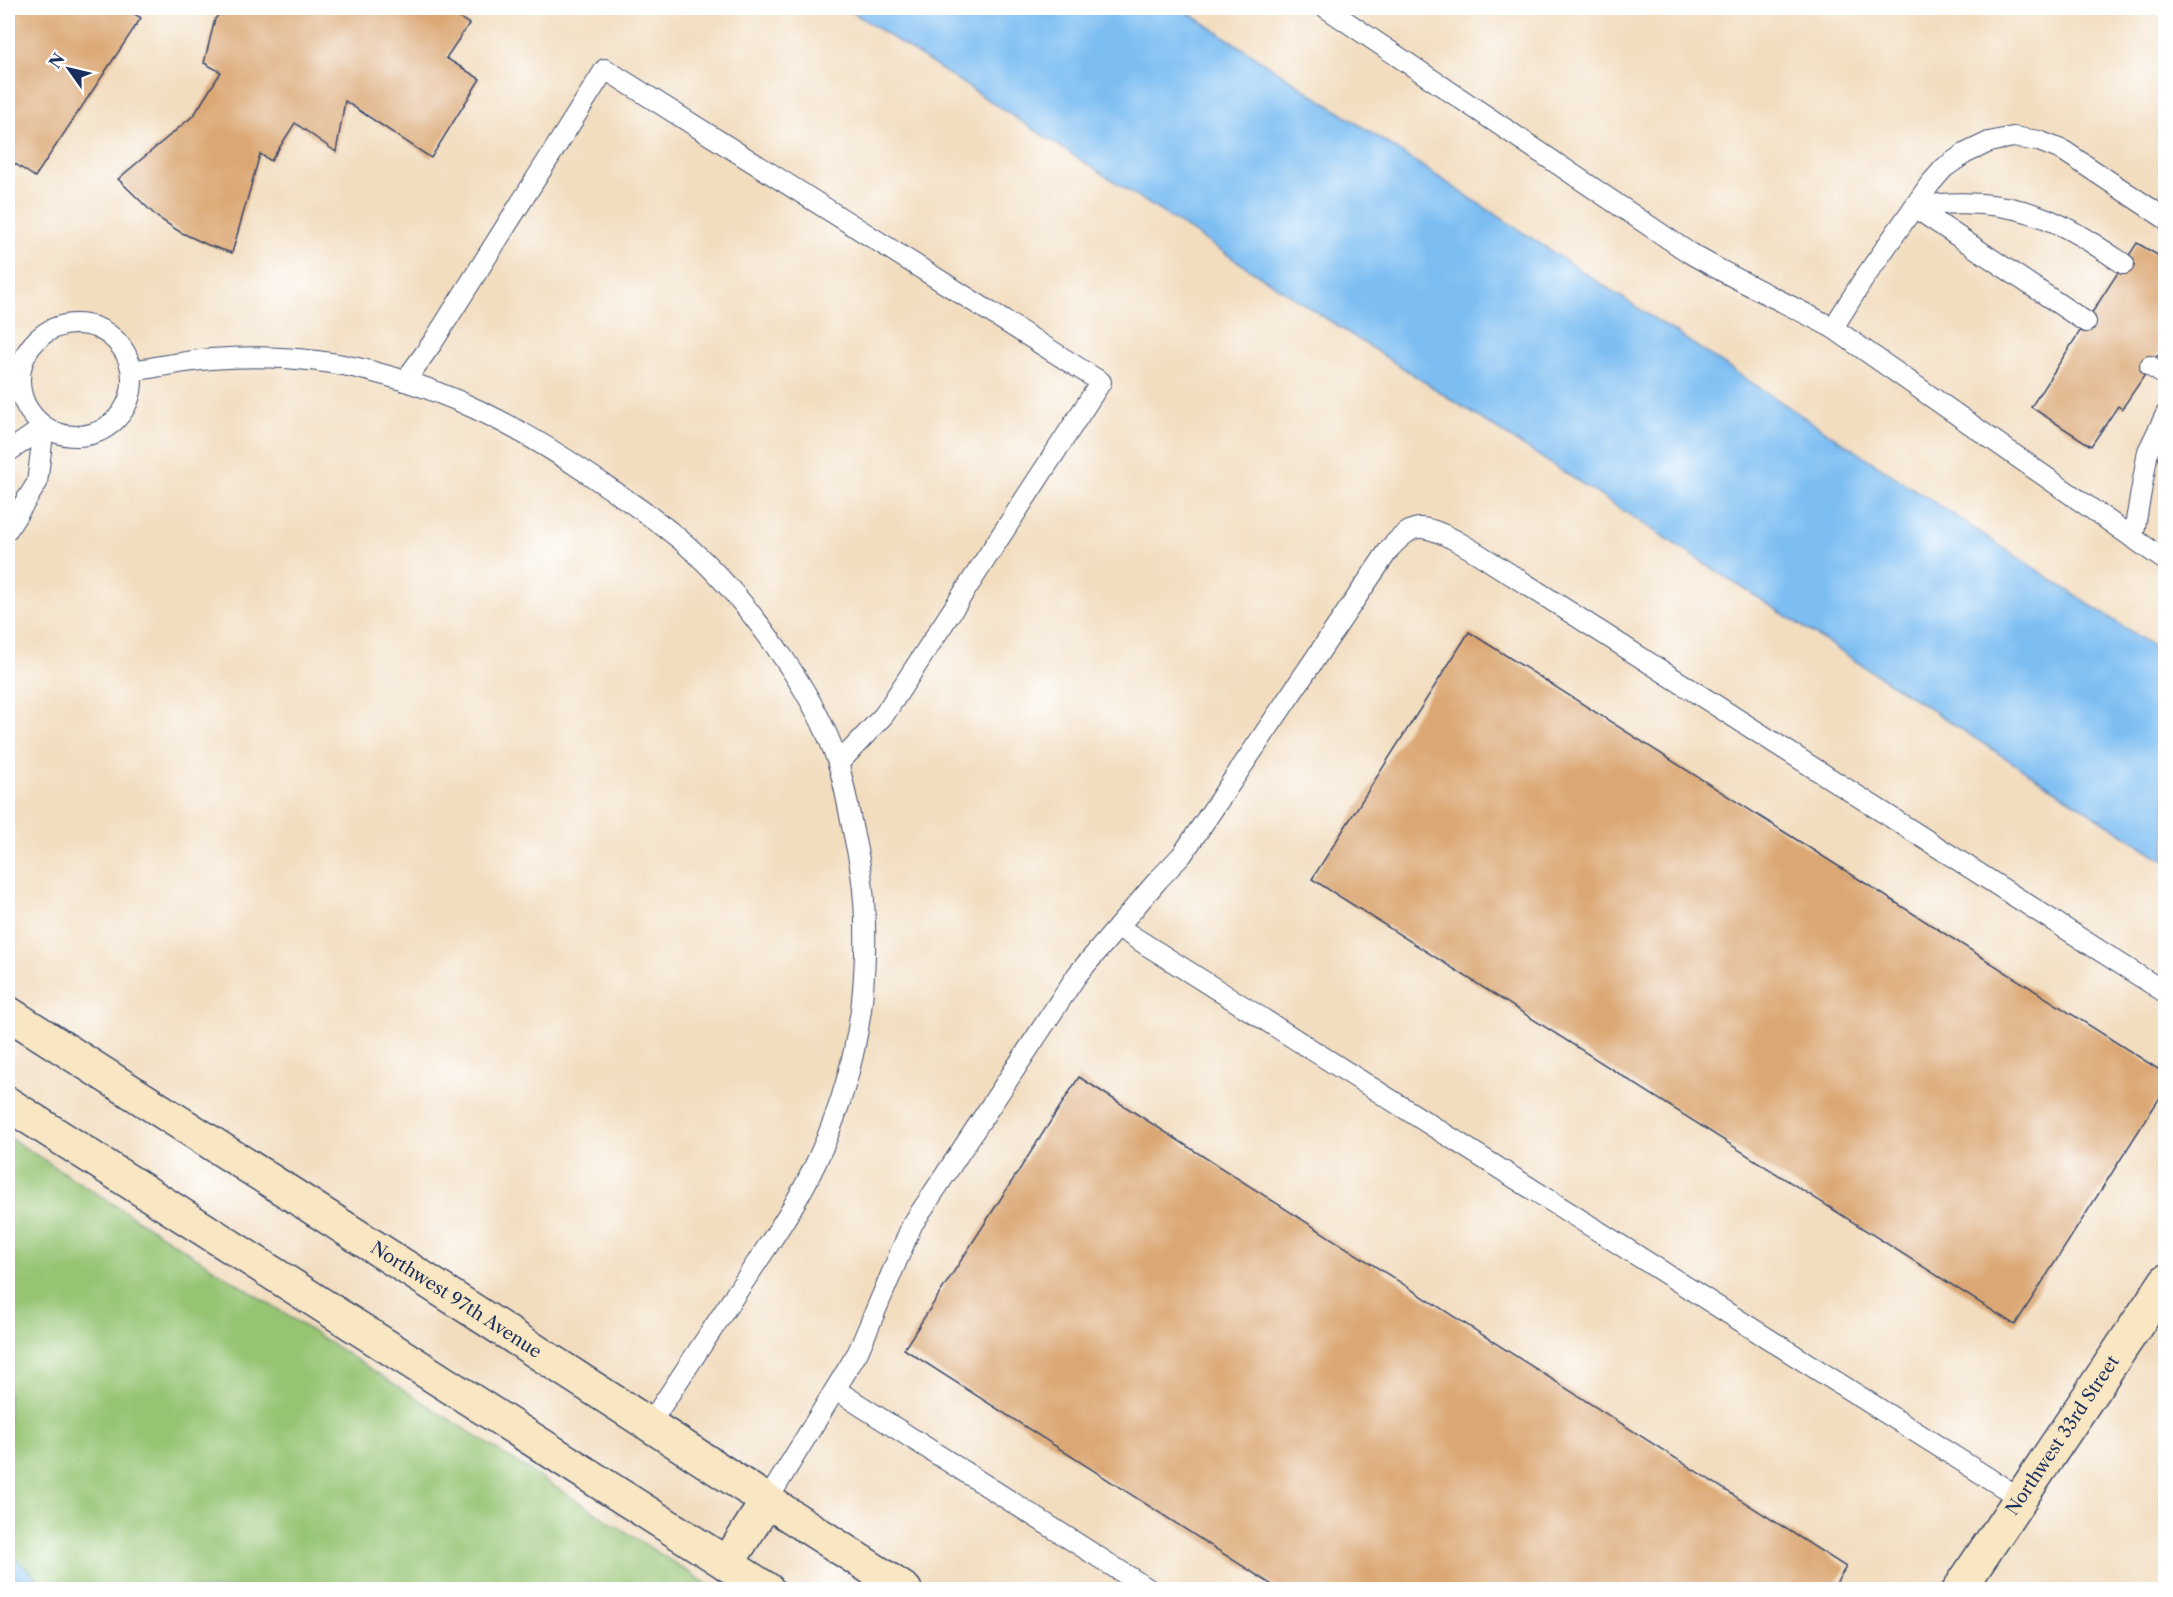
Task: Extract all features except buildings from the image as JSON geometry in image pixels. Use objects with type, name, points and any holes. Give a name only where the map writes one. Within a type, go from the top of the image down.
[{"type":"street","name":"Northwest 97th Avenue","points":[[8,1013],[905,1590]]},
{"type":"street","points":[[8,1104],[768,1590]]},
{"type":"street","name":"Northwest 33rd Street","points":[[1959,1590],[2166,1281]]},
{"type":"street","points":[[727,1564],[767,1501]]},
{"type":"lane","points":[[1326,8],[1688,252],[1748,286],[1787,303],[1833,328],[2166,561]]},
{"type":"lane","points":[[405,381],[433,342],[605,69],[1101,382],[884,715],[838,764]]},
{"type":"lane","points":[[1833,328],[1863,280],[1930,184],[1944,168],[1964,154],[1989,142],[2013,137],[2039,141],[2064,151],[2166,219]]},
{"type":"lane","points":[[1914,207],[1937,203],[1993,204],[2047,219],[2124,264]]},
{"type":"lane","points":[[1914,207],[2086,322]]},
{"type":"lane","points":[[82,324],[100,328],[115,339],[127,354],[132,371],[132,390],[126,408],[114,423],[98,433],[80,437],[61,435],[44,427],[31,415],[22,398],[20,380],[23,361],[32,344],[46,332],[63,325],[82,324]]},
{"type":"lane","points":[[132,371],[210,359],[273,358],[332,363],[370,370],[405,381],[444,394],[487,413],[554,451],[646,513],[686,545],[737,597],[772,642],[822,725],[838,764],[861,874],[864,918],[862,1002],[851,1062],[826,1139],[806,1183],[780,1227],[649,1425]]},
{"type":"lane","points":[[2133,538],[2148,451],[2166,414]]},
{"type":"lane","points":[[8,452],[44,427]]},
{"type":"lane","points":[[8,529],[37,483],[44,427]]},
{"type":"lane","points":[[767,1501],[858,1352],[912,1225],[1077,975],[1182,855],[1389,548],[1399,538],[1419,528],[1430,530],[1461,544],[1507,572],[2166,993]]},
{"type":"lane","points":[[1118,927],[2020,1498]]},
{"type":"lane","points":[[836,1390],[1150,1590]]},
{"type":"green space","points":[[8,1137],[715,1589],[8,1589]]},
{"type":"water","points":[[846,8],[1181,8],[2165,654],[2165,861]]},
{"type":"water","points":[[8,1552],[40,1581],[57,1589],[8,1589]]}]
